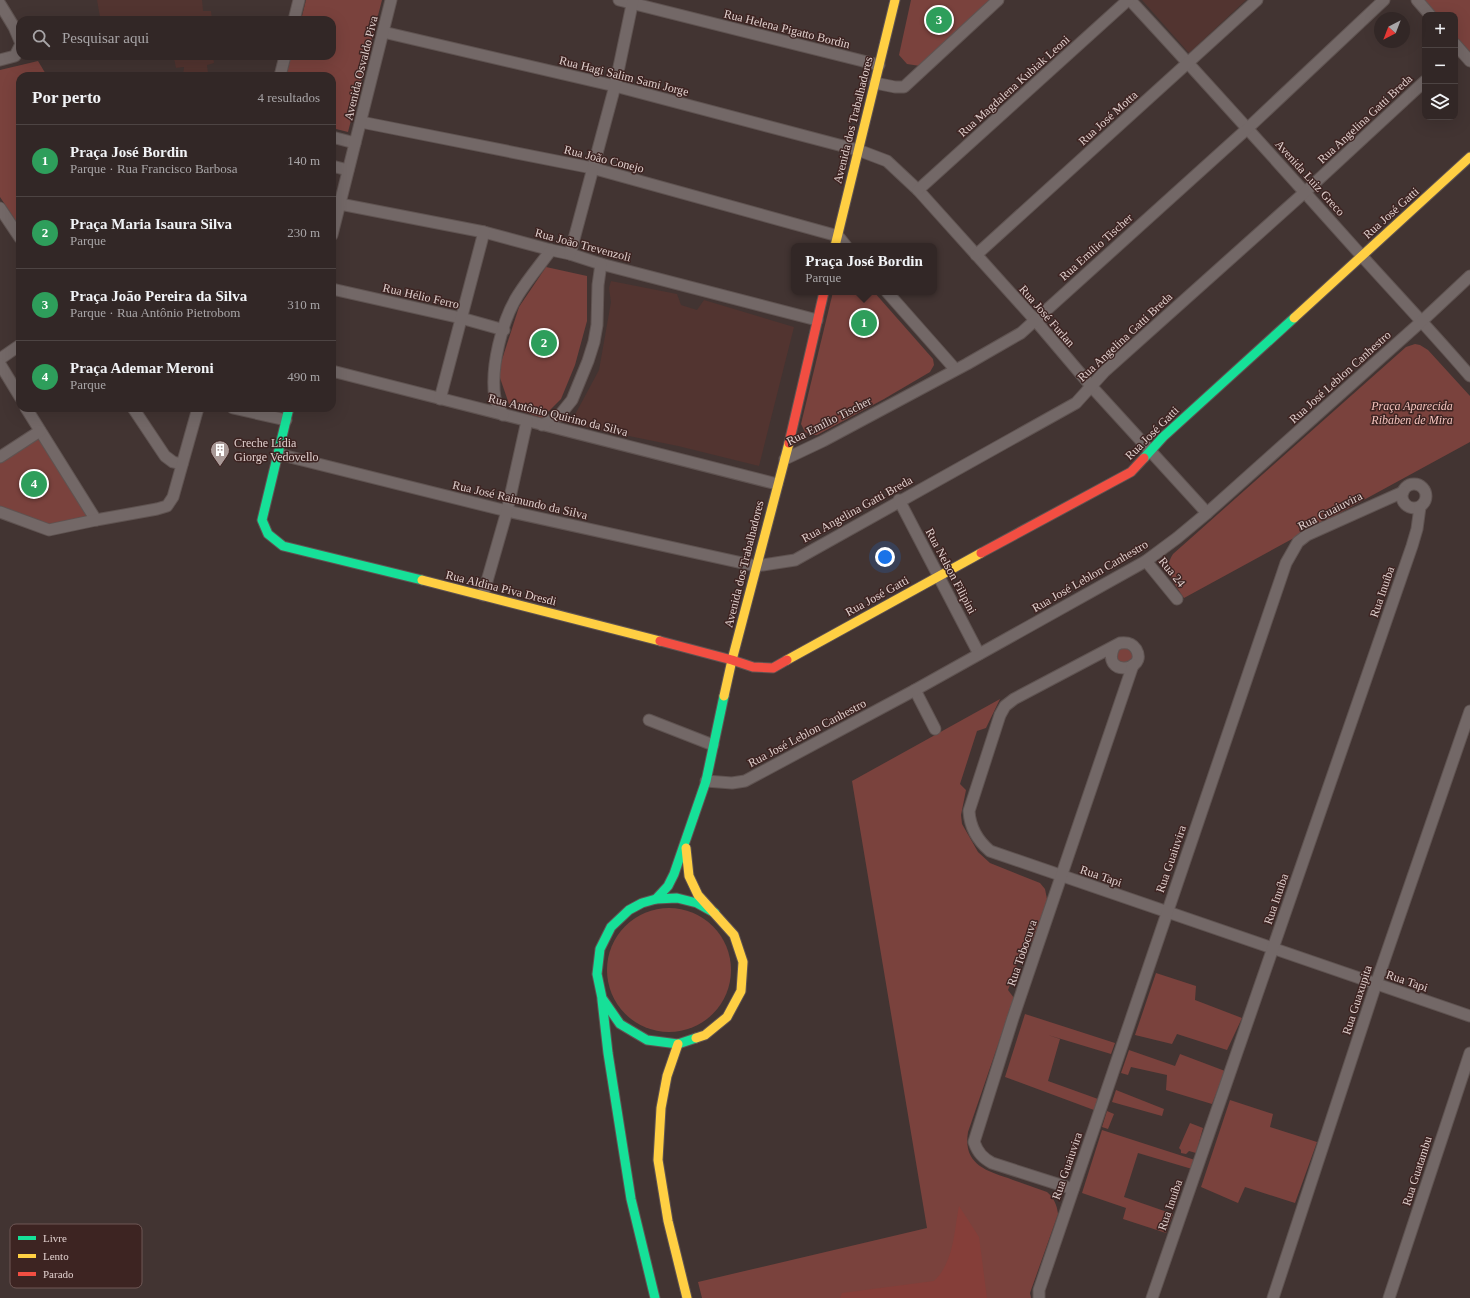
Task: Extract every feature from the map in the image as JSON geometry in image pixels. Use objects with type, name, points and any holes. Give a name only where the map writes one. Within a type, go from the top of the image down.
[{"type":"street","points":[[295,16],[299,0]]},
{"type":"street","name":"Avenida Osvaldo Piva","points":[[336,220],[391,0]]},
{"type":"street","name":"Rua Helena Pigatto Bordin","points":[[619,0],[632,2],[879,65]]},
{"type":"street","name":"Avenida dos Trabalhadores","points":[[836,241],[895,0]]},
{"type":"street","points":[[875,83],[895,87],[904,87],[998,0]]},
{"type":"street","name":"Avenida Luiz Greco","points":[[1129,0],[1248,128],[1362,256],[1422,320],[1470,376]]},
{"type":"street","name":"Rua Magdalena Kubiak Leoni","points":[[918,190],[1129,0]]},
{"type":"street","name":"Rua José Motta","points":[[976,255],[1257,0]]},
{"type":"street","name":"Rua Emílio Tischer","points":[[785,459],[823,441],[1021,333],[1248,128],[1384,0]]},
{"type":"street","points":[[1417,0],[1427,12]]},
{"type":"street","points":[[570,254],[614,86],[632,2]]},
{"type":"street","points":[[0,4],[16,32]]},
{"type":"street","name":"Rua Hagi Salim Sami Jorge","points":[[383,32],[614,86],[858,150]]},
{"type":"street","points":[[1458,51],[1470,61]]},
{"type":"street","points":[[0,60],[15,56],[16,54]]},
{"type":"street","points":[[281,72],[284,60]]},
{"type":"street","name":"Rua Angelina Gatti Breda","points":[[756,566],[794,560],[1076,402],[1104,372],[1305,192],[1422,84]]},
{"type":"street","name":"Rua João Conejo","points":[[361,122],[592,168],[836,241]]},
{"type":"street","points":[[336,139],[355,144]]},
{"type":"street","name":"Rua José Furlan","points":[[858,150],[887,161],[918,190],[1035,320],[1150,452],[1208,513]]},
{"type":"street","name":"Rua José Gatti","points":[[732,660],[753,667],[773,668],[938,576],[1131,472],[1163,437],[1470,157]]},
{"type":"street","points":[[336,167],[348,170]]},
{"type":"street","name":"Rua João Trevenzoli","points":[[340,204],[484,232],[817,320]]},
{"type":"street","points":[[0,208],[16,232]]},
{"type":"street","points":[[440,399],[484,232]]},
{"type":"street","points":[[503,415],[495,399],[495,375],[496,358],[507,318],[518,295],[551,250]]},
{"type":"street","points":[[542,425],[559,416],[572,400],[588,361],[594,342],[597,325],[598,285],[601,264]]},
{"type":"street","name":"Rua José Leblon Canhestro","points":[[706,781],[732,783],[745,781],[915,690],[1146,561],[1208,513],[1470,276]]},
{"type":"street","name":"Rua Hélio Ferro","points":[[336,290],[461,318],[504,330]]},
{"type":"street","name":"Avenida dos Trabalhadores","points":[[656,899],[668,886],[674,874],[706,781],[732,660],[777,484],[785,459],[823,295]]},
{"type":"street","points":[[890,295],[955,369]]},
{"type":"street","points":[[0,359],[16,348]]},
{"type":"street","points":[[0,364],[16,390]]},
{"type":"street","name":"Rua Antônio Quirino da Silva","points":[[336,372],[777,484]]},
{"type":"street","points":[[28,412],[96,520]]},
{"type":"street","points":[[136,412],[165,456],[173,462],[182,464]]},
{"type":"street","points":[[0,512],[49,530],[167,506],[173,497],[197,412]]},
{"type":"street","points":[[251,412],[286,420]]},
{"type":"street","points":[[278,454],[289,412]]},
{"type":"street","points":[[483,595],[507,511],[528,421]]},
{"type":"street","points":[[0,457],[40,431]]},
{"type":"street","name":"Rua José Raimundo da Silva","points":[[278,454],[507,511],[756,566]]},
{"type":"street","name":"Rua Aldina Piva Dresdi","points":[[278,454],[262,520],[268,534],[283,546],[483,595],[732,660]]},
{"type":"street","points":[[1415,484],[1422,487],[1426,494],[1425,501],[1420,507],[1413,508],[1406,505],[1402,499],[1403,492],[1408,486],[1415,484]]},
{"type":"street","name":"Rua Guaiuvira","points":[[1039,1298],[1039,1290],[1286,563],[1292,550],[1298,542],[1308,535],[1403,492]]},
{"type":"street","name":"Rua Nelson Filipini","points":[[900,500],[938,576],[980,654]]},
{"type":"street","name":"Rua Inuíba","points":[[1152,1298],[1412,546],[1417,529],[1420,507]]},
{"type":"street","name":"Rua 24","points":[[1146,561],[1177,599]]},
{"type":"street","points":[[1127,642],[1134,646],[1138,652],[1137,660],[1134,665],[1123,669],[1117,667],[1111,658],[1114,647],[1120,643],[1127,642]]},
{"type":"street","name":"Rua Tapi","points":[[1114,647],[1014,699],[1005,706],[1000,715],[969,811],[970,823],[981,844],[990,851],[1470,1016]]},
{"type":"street","name":"Rua Tobocuva","points":[[1073,1189],[992,1163],[984,1159],[974,1142],[1013,1018],[1134,665]]},
{"type":"street","points":[[915,690],[935,729]]},
{"type":"street","name":"Rua Guaxupita","points":[[1273,1298],[1376,984],[1470,712]]},
{"type":"street","points":[[649,720],[713,745]]},
{"type":"street","name":"Avenida dos Trabalhadores","points":[[678,1044],[705,1035],[728,1017],[741,991],[743,962],[734,935],[698,895],[689,876],[686,842]]},
{"type":"street","points":[[655,1298],[631,1199],[608,1053],[602,998],[597,974],[600,949],[611,927],[629,910],[642,903],[656,899],[677,898],[697,902],[715,913]]},
{"type":"street","points":[[602,998],[620,1024],[647,1040],[678,1044],[667,1076],[661,1108],[658,1160],[668,1221],[687,1298]]},
{"type":"street","name":"Rua Guatambu","points":[[1389,1298],[1470,1053]]},
{"type":"shaded area","points":[[97,0],[202,0],[203,11],[211,11],[212,16],[106,16],[100,16]]},
{"type":"shaded area","points":[[1142,0],[1246,0],[1189,53]]},
{"type":"shaded area","points":[[174,60],[214,60],[214,63],[207,65],[208,72],[183,72],[184,67],[176,68]]},
{"type":"shaded area","points":[[611,281],[677,294],[681,305],[697,310],[704,300],[794,327],[759,466],[678,446],[570,424],[599,370],[611,302],[609,288]]},
{"type":"shaded area","points":[[959,1206],[979,1237],[987,1298],[840,1298],[842,1293],[934,1281],[946,1265],[949,1256]]},
{"type":"green space","points":[[306,0],[382,0],[348,132],[336,129],[336,72],[287,72],[290,60],[336,60],[336,16],[302,16]]},
{"type":"green space","points":[[911,0],[991,0],[920,66],[907,64],[899,55]]},
{"type":"green space","points":[[1424,0],[1470,0],[1470,52],[1458,38],[1458,12],[1434,12]]},
{"type":"green space","points":[[38,61],[45,72],[16,72],[16,221],[0,197],[0,70]]},
{"type":"green space","points":[[546,267],[587,276],[587,321],[575,365],[561,399],[542,418],[510,407],[498,372],[519,307]]},
{"type":"green space","points":[[832,295],[877,295],[933,359],[934,365],[930,372],[817,435],[811,435],[805,432],[801,424]]},
{"type":"green space","name":"Praça Aparecida Ribaben de Mira","points":[[1415,344],[1428,350],[1470,396],[1470,442],[1184,598],[1169,571],[1170,560],[1173,554],[1406,347]]},
{"type":"green space","points":[[38,438],[88,517],[50,526],[0,506],[0,462]]},
{"type":"green space","points":[[1116,648],[1132,648],[1134,662],[1118,666]]},
{"type":"green space","points":[[1000,699],[986,728],[977,731],[960,784],[966,790],[961,815],[962,824],[978,852],[990,863],[1040,883],[1045,889],[1047,899],[1034,941],[1025,944],[1008,990],[1014,998],[968,1132],[967,1143],[972,1158],[977,1164],[991,1172],[1047,1192],[1052,1197],[1056,1205],[1058,1214],[1030,1293],[1031,1298],[702,1298],[698,1282],[927,1228],[852,781]]},
{"type":"green space","points":[[675,908],[693,912],[704,918],[717,930],[727,946],[731,970],[727,994],[721,1005],[709,1018],[687,1030],[663,1032],[645,1028],[634,1022],[621,1010],[609,988],[607,964],[611,946],[617,935],[629,922],[651,910]]},
{"type":"green space","points":[[1156,973],[1196,986],[1195,1000],[1242,1018],[1227,1050],[1177,1034],[1172,1044],[1135,1035]]},
{"type":"green space","points":[[1025,1014],[1115,1043],[1111,1054],[1048,1035],[1060,1039],[1048,1081],[1098,1099],[1094,1110],[1005,1077]]},
{"type":"green space","points":[[1129,1050],[1175,1066],[1180,1054],[1225,1071],[1212,1104],[1166,1090],[1167,1075],[1131,1067],[1128,1075],[1121,1073]]},
{"type":"green space","points":[[1116,1090],[1164,1109],[1162,1116],[1112,1102]]},
{"type":"green space","points":[[1230,1100],[1273,1114],[1270,1127],[1317,1142],[1295,1203],[1245,1187],[1238,1203],[1201,1187]]},
{"type":"green space","points":[[1107,1111],[1114,1114],[1108,1129],[1102,1127]]},
{"type":"green space","points":[[1190,1123],[1203,1128],[1196,1153],[1189,1151],[1186,1154],[1181,1153],[1179,1148]]},
{"type":"green space","points":[[1102,1130],[1195,1160],[1192,1169],[1138,1153],[1124,1197],[1173,1214],[1166,1233],[1123,1219],[1126,1208],[1082,1193]]},
{"type":"traffic: fast","points":[[1144,458],[1163,437],[1294,318]]},
{"type":"traffic: fast","points":[[288,412],[262,520],[268,534],[283,546],[422,580]]},
{"type":"traffic: fast","points":[[656,899],[668,886],[674,874],[706,781],[724,696]]},
{"type":"traffic: fast","points":[[696,1038],[678,1044],[647,1040],[620,1024],[602,998],[597,974],[600,949],[611,927],[629,910],[642,903],[656,899],[677,898],[697,903],[715,913]]},
{"type":"traffic: fast","points":[[602,1000],[608,1053],[631,1199],[655,1298]]},
{"type":"traffic: slow","points":[[836,243],[895,0]]},
{"type":"traffic: slow","points":[[1294,318],[1470,157]]},
{"type":"traffic: slow","points":[[724,696],[732,660],[789,443]]},
{"type":"traffic: slow","points":[[787,660],[981,553]]},
{"type":"traffic: slow","points":[[422,580],[660,641]]},
{"type":"traffic: slow","points":[[686,848],[689,876],[698,895],[734,935],[743,962],[741,991],[727,1017],[705,1035],[696,1038]]},
{"type":"traffic: slow","points":[[678,1044],[667,1076],[661,1108],[658,1160],[668,1221],[687,1298]]},
{"type":"traffic: jam","points":[[789,443],[823,295]]},
{"type":"traffic: jam","points":[[981,553],[1131,472],[1144,458]]},
{"type":"traffic: jam","points":[[660,641],[753,667],[773,668],[787,660]]},
{"type":"place","name":"Praça João Pereira da Silva","points":[[939,20]]},
{"type":"place","name":"Praça José Bordin","points":[[864,323]]},
{"type":"place","name":"Praça Maria Isaura Silva","points":[[544,343]]},
{"type":"place","name":"Creche Lídia Giorge Vedovello","points":[[220,467]]},
{"type":"place","name":"Praça Ademar Meroni","points":[[34,484]]}]
